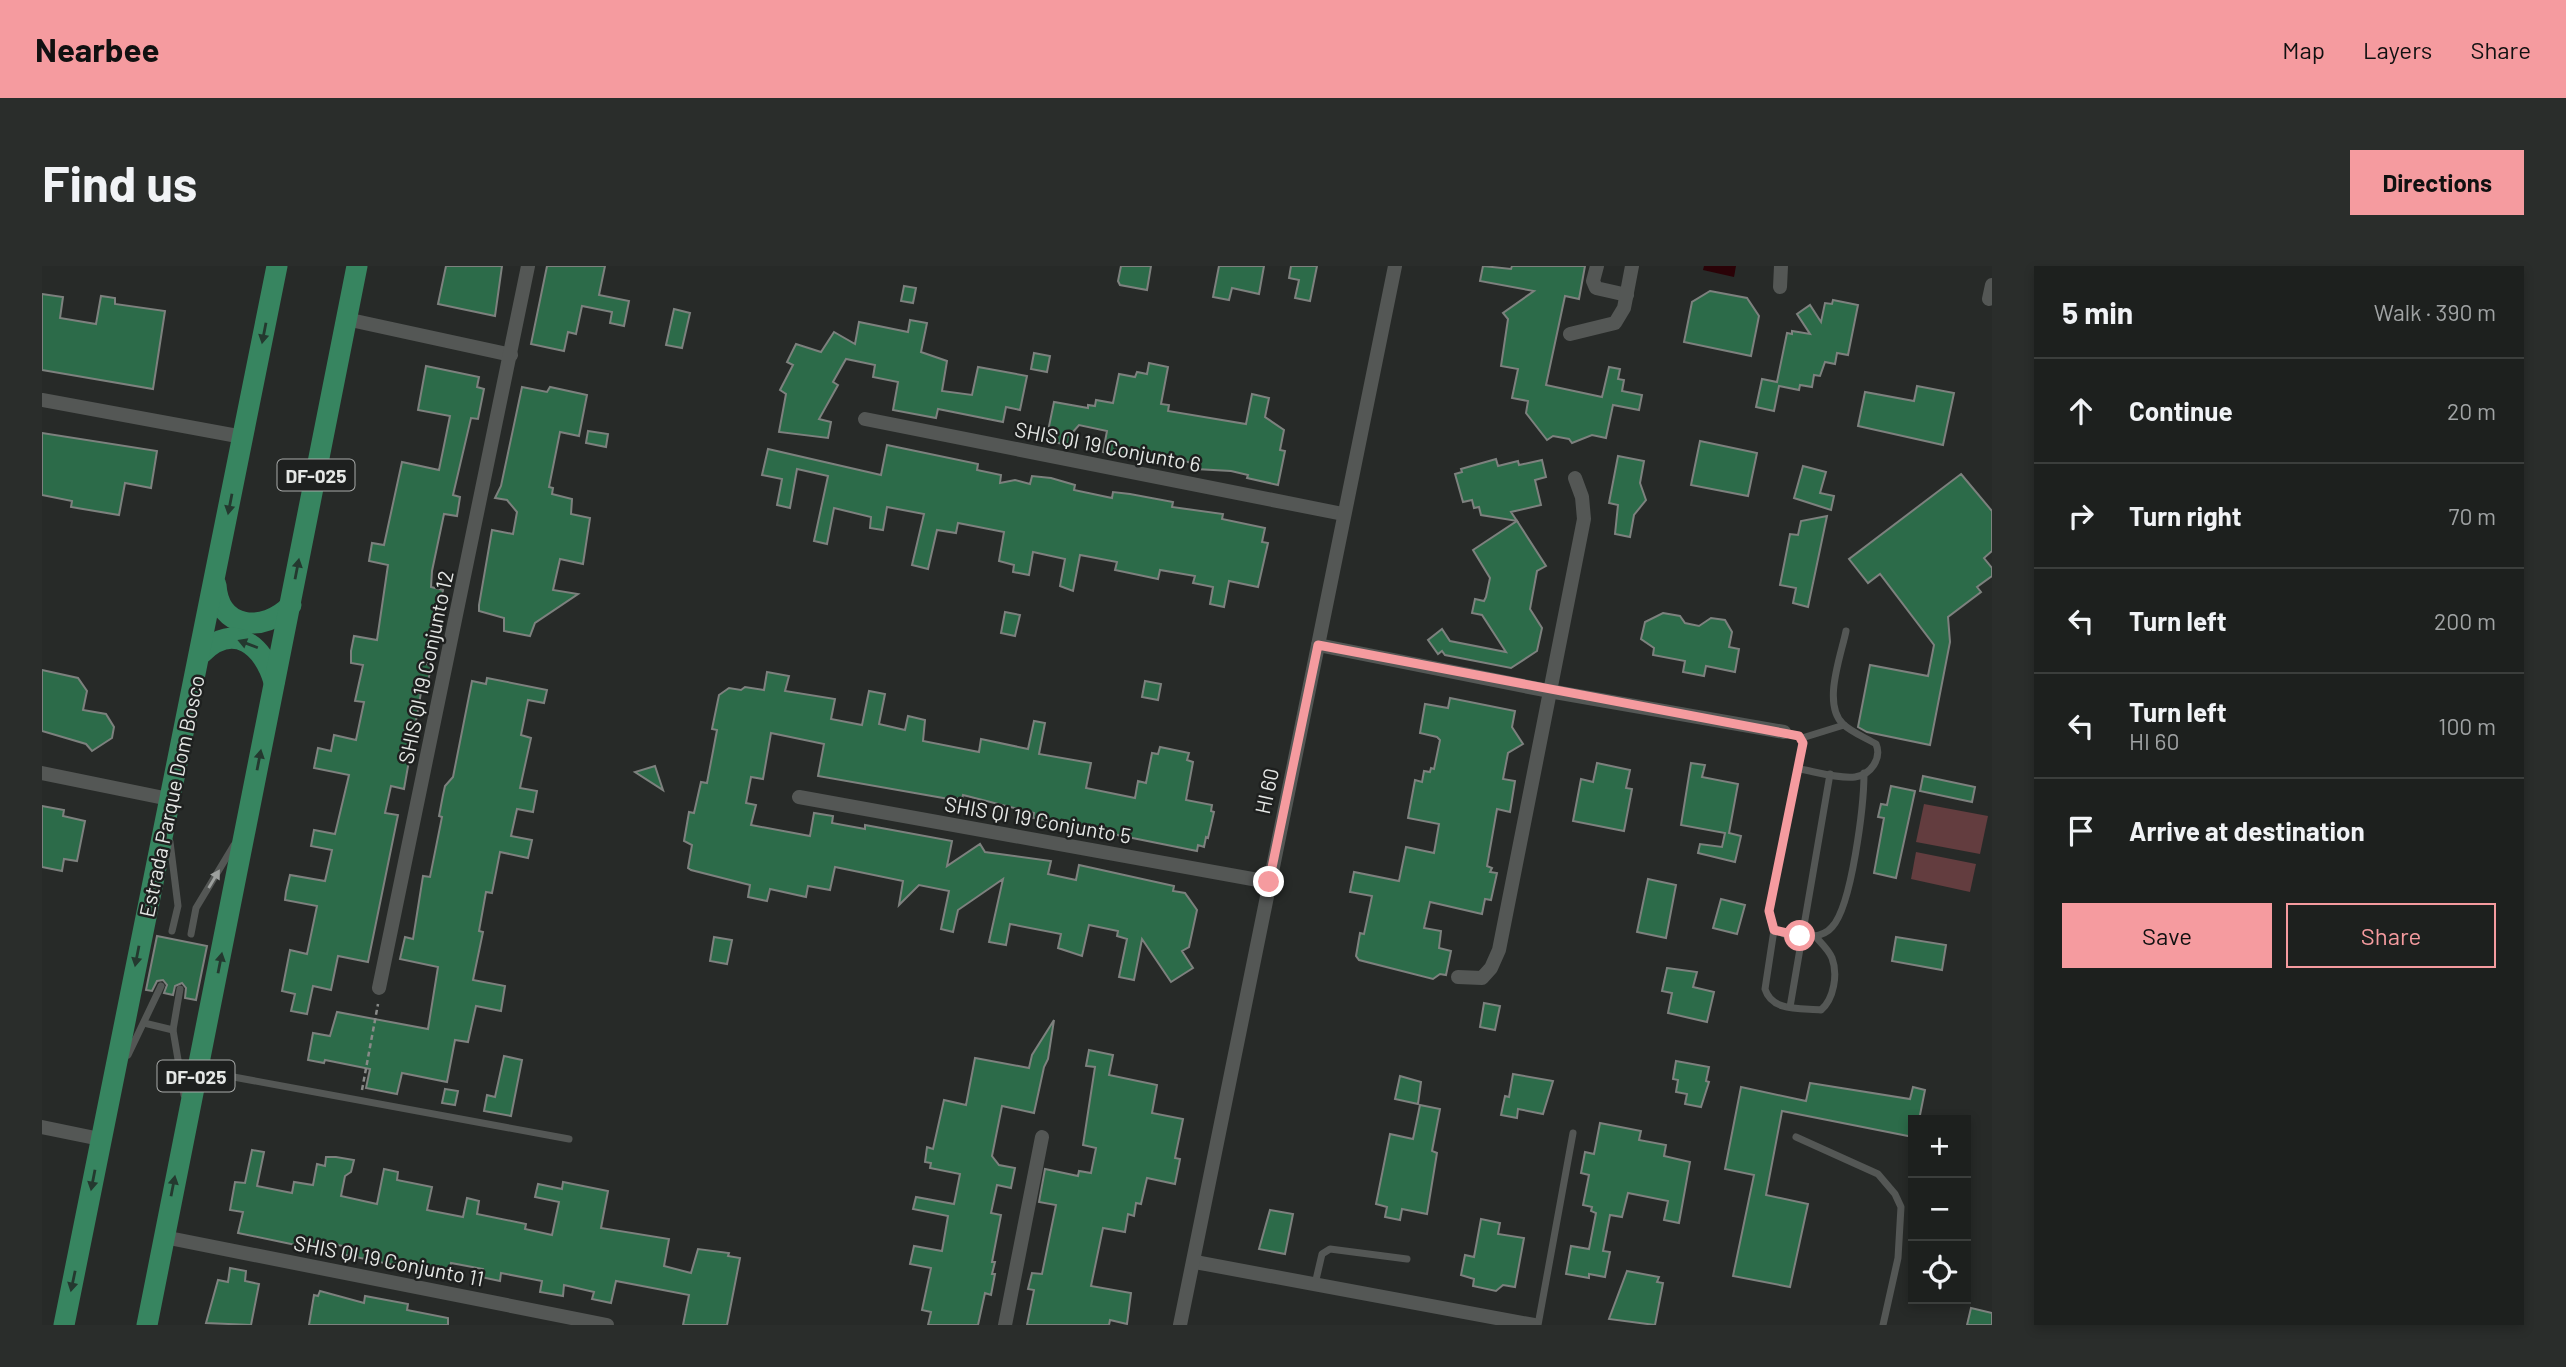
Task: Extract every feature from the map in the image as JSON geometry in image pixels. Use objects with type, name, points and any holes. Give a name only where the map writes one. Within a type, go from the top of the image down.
[{"type":"main road","name":"Estrada Parque Dom Bosco","points":[[64,1325],[167,808],[202,653],[277,266]]},
{"type":"main road","name":"DF-025","points":[[147,1325],[357,266]]},
{"type":"main road","points":[[215,579],[219,605],[228,615],[243,622],[263,624],[277,619],[290,605]]},
{"type":"main road","points":[[202,653],[223,639],[243,640],[260,649],[269,664],[274,684]]},
{"type":"street","name":"SHIS QI 19 Conjunto 12","points":[[379,988],[528,266]]},
{"type":"street","name":"HI 60","points":[[1180,1325],[1195,1262],[1269,882],[1395,266]]},
{"type":"street","points":[[1597,266],[1593,281],[1596,288],[1627,295]]},
{"type":"street","points":[[1570,334],[1615,323],[1620,317],[1627,295],[1632,266]]},
{"type":"street","points":[[1780,287],[1781,266]]},
{"type":"street","points":[[346,319],[511,355]]},
{"type":"street","points":[[42,400],[243,437]]},
{"type":"street","name":"SHIS QI 19 Conjunto 6","points":[[865,419],[1343,514]]},
{"type":"street","points":[[1458,977],[1482,978],[1491,968],[1499,950],[1584,519],[1582,497],[1575,478]]},
{"type":"street","points":[[1318,645],[1549,691],[1784,732]]},
{"type":"street","points":[[42,773],[167,808]]},
{"type":"street","name":"SHIS QI 19 Conjunto 5","points":[[799,797],[1269,882]]},
{"type":"street","points":[[42,1127],[100,1139]]},
{"type":"street","points":[[1005,1325],[1042,1137]]},
{"type":"street","name":"SHIS QI 19 Conjunto 11","points":[[164,1237],[607,1325]]},
{"type":"street","points":[[1195,1262],[1536,1325]]},
{"type":"lane","points":[[1800,769],[1857,777],[1876,761],[1877,744],[1844,725],[1833,702],[1846,631]]},
{"type":"lane","points":[[1784,732],[1802,738],[1844,725]]},
{"type":"lane","points":[[1802,738],[1800,769],[1769,911],[1774,930],[1765,989],[1774,1003],[1821,1010],[1828,1004],[1833,989],[1833,961],[1815,936]]},
{"type":"lane","points":[[1774,930],[1800,936],[1815,936],[1831,929],[1841,913],[1862,813],[1864,773]]},
{"type":"lane","points":[[1790,1007],[1800,936],[1830,774]]},
{"type":"lane","points":[[167,808],[178,906],[172,931]]},
{"type":"lane","points":[[191,934],[196,908],[246,827]]},
{"type":"lane","points":[[178,906],[196,908]]},
{"type":"lane","points":[[110,1088],[161,986]]},
{"type":"lane","points":[[180,989],[173,1030],[187,1113]]},
{"type":"lane","points":[[144,1023],[173,1030]]},
{"type":"lane","points":[[197,1070],[569,1139]]},
{"type":"lane","points":[[1536,1325],[1573,1133]]},
{"type":"lane","points":[[1796,1137],[1878,1174],[1895,1194],[1901,1208],[1898,1258],[1883,1325]]},
{"type":"lane","points":[[1315,1284],[1322,1254],[1330,1249],[1407,1259]]},
{"type":"path","points":[[360,1100],[379,988]]},
{"type":"shaded area","points":[[1704,266],[1736,266],[1734,277],[1703,270]]},
{"type":"shaded area","points":[[1924,804],[1988,816],[1980,854],[1916,842]]},
{"type":"shaded area","points":[[1916,852],[1976,864],[1970,892],[1911,879]]},
{"type":"building","points":[[446,266],[502,266],[495,316],[438,304]]},
{"type":"building","points":[[547,266],[605,266],[599,295],[629,301],[624,326],[610,323],[612,312],[582,306],[576,334],[568,332],[564,351],[531,344]]},
{"type":"building","points":[[1121,266],[1151,266],[1147,290],[1120,285],[1118,281]]},
{"type":"building","points":[[1219,266],[1264,266],[1259,294],[1232,288],[1229,300],[1213,297]]},
{"type":"building","points":[[1291,266],[1317,266],[1310,301],[1295,298],[1299,280],[1289,278]]},
{"type":"building","points":[[1483,266],[1511,269],[1512,266],[1585,266],[1579,299],[1565,296],[1546,385],[1602,397],[1609,367],[1620,369],[1618,379],[1624,380],[1622,391],[1642,395],[1639,410],[1613,405],[1606,438],[1592,435],[1572,443],[1569,439],[1553,436],[1547,440],[1526,413],[1528,401],[1512,398],[1518,369],[1501,366],[1508,319],[1503,313],[1534,291],[1480,281]]},
{"type":"building","points":[[904,286],[916,288],[913,303],[901,301]]},
{"type":"building","points":[[1710,291],[1747,298],[1759,316],[1751,356],[1684,342],[1692,302]]},
{"type":"building","points":[[42,294],[63,297],[60,318],[96,324],[101,296],[115,298],[115,304],[165,311],[153,389],[42,370]]},
{"type":"building","points":[[1833,300],[1858,305],[1848,355],[1837,353],[1835,364],[1825,362],[1820,376],[1814,375],[1812,387],[1800,385],[1799,390],[1779,386],[1774,411],[1756,407],[1762,379],[1777,382],[1787,333],[1792,334],[1792,331],[1810,334],[1797,314],[1810,305],[1821,322],[1825,303],[1832,304]]},
{"type":"building","points":[[674,309],[690,313],[682,348],[666,345]]},
{"type":"building","points":[[910,320],[927,323],[921,352],[947,361],[942,391],[972,395],[978,367],[1027,376],[1020,410],[1006,407],[1003,422],[938,409],[936,418],[893,410],[898,382],[873,377],[875,365],[846,359],[833,382],[838,385],[819,419],[831,422],[828,438],[779,432],[786,394],[780,390],[793,365],[787,362],[796,344],[821,352],[834,332],[855,344],[859,322],[908,332]]},
{"type":"building","points":[[1034,353],[1050,356],[1047,372],[1031,369]]},
{"type":"building","points":[[1149,363],[1168,367],[1161,404],[1169,405],[1168,411],[1246,424],[1252,394],[1269,398],[1265,417],[1284,430],[1280,450],[1285,451],[1278,485],[1247,478],[1248,475],[1231,471],[1196,469],[1197,464],[1165,457],[1164,465],[1103,452],[1107,431],[1079,425],[1072,433],[1070,445],[1046,441],[1054,402],[1088,408],[1088,405],[1095,406],[1096,400],[1113,403],[1119,374],[1135,377],[1137,372],[1147,374]]},
{"type":"building","points":[[426,366],[479,377],[477,387],[484,389],[478,419],[471,418],[453,495],[460,497],[457,516],[444,514],[432,571],[431,587],[443,590],[427,664],[431,667],[428,681],[423,681],[404,789],[391,786],[385,813],[398,815],[368,962],[338,956],[331,990],[313,986],[307,1014],[291,1011],[295,994],[282,991],[290,950],[307,954],[317,906],[285,900],[286,892],[290,875],[325,881],[332,850],[311,846],[314,830],[335,834],[349,775],[314,768],[318,748],[331,751],[334,735],[356,740],[364,702],[355,701],[363,665],[351,663],[351,651],[354,636],[377,640],[388,565],[369,561],[372,543],[384,545],[402,462],[439,470],[450,416],[418,410]]},
{"type":"building","points":[[1917,386],[1954,393],[1943,445],[1858,426],[1865,392],[1914,401]]},
{"type":"building","points":[[522,387],[547,392],[550,387],[587,395],[579,436],[560,432],[549,487],[553,488],[552,494],[572,499],[571,514],[590,518],[583,564],[560,559],[553,590],[578,594],[535,623],[530,636],[504,631],[504,618],[479,611],[492,530],[513,534],[517,512],[507,500],[495,498],[501,486]]},
{"type":"building","points":[[588,431],[608,434],[606,447],[586,443]]},
{"type":"building","points":[[42,433],[157,451],[151,488],[125,483],[119,515],[71,507],[72,501],[42,495]]},
{"type":"building","points":[[1700,441],[1757,453],[1748,496],[1691,485]]},
{"type":"building","points":[[887,445],[978,464],[977,470],[1001,475],[1000,483],[1015,480],[1030,484],[1032,476],[1051,478],[1075,485],[1074,490],[1112,498],[1113,492],[1173,502],[1172,507],[1223,514],[1222,519],[1265,528],[1262,542],[1268,543],[1258,587],[1229,581],[1224,607],[1210,604],[1213,587],[1193,583],[1195,576],[1160,570],[1158,579],[1115,570],[1117,562],[1080,555],[1073,591],[1060,586],[1065,559],[1033,552],[1029,575],[1013,572],[1014,565],[999,561],[1004,532],[958,523],[956,533],[937,530],[928,569],[912,565],[924,514],[887,507],[883,530],[870,528],[871,517],[834,508],[827,544],[814,541],[828,476],[797,469],[790,508],[777,505],[782,479],[762,475],[768,449],[881,475]]},
{"type":"building","points":[[1618,456],[1644,461],[1640,483],[1646,500],[1634,515],[1630,537],[1615,534],[1618,505],[1609,503]]},
{"type":"building","points":[[1496,459],[1498,466],[1518,461],[1519,465],[1542,460],[1546,477],[1535,480],[1541,505],[1511,512],[1517,521],[1481,515],[1479,507],[1474,508],[1472,500],[1463,502],[1455,474],[1462,472],[1461,469]]},
{"type":"building","points":[[1803,466],[1826,472],[1820,493],[1834,496],[1831,510],[1794,498]]},
{"type":"building","points":[[1961,474],[1992,511],[1992,551],[1984,558],[1992,568],[1992,576],[1977,587],[1981,592],[1948,617],[1950,642],[1930,745],[1867,732],[1858,727],[1870,665],[1928,676],[1934,645],[1880,574],[1868,583],[1849,559]]},
{"type":"building","points":[[1827,516],[1808,607],[1793,603],[1796,588],[1780,585],[1790,534],[1798,535],[1801,521]]},
{"type":"building","points":[[1517,521],[1546,566],[1537,571],[1530,609],[1542,628],[1537,651],[1511,668],[1445,655],[1442,651],[1438,654],[1428,640],[1442,629],[1450,641],[1506,652],[1482,615],[1472,613],[1475,599],[1484,601],[1490,578],[1473,550]]},
{"type":"building","points":[[1005,612],[1020,615],[1015,636],[1001,633]]},
{"type":"building","points":[[1663,613],[1680,616],[1685,623],[1699,626],[1711,618],[1725,620],[1732,632],[1729,647],[1739,649],[1735,672],[1706,666],[1704,676],[1683,672],[1685,661],[1653,655],[1654,648],[1641,639],[1645,622]]},
{"type":"building","points":[[42,670],[78,678],[87,691],[83,710],[106,714],[114,727],[112,738],[92,751],[86,744],[42,731]]},
{"type":"building","points":[[767,672],[789,676],[785,691],[835,699],[831,719],[862,725],[869,691],[885,694],[879,724],[905,730],[908,716],[925,720],[923,741],[979,752],[981,739],[1028,749],[1034,721],[1045,723],[1039,754],[1091,763],[1086,788],[1135,798],[1138,781],[1146,783],[1152,753],[1158,754],[1160,747],[1189,753],[1187,760],[1193,762],[1186,800],[1212,805],[1211,811],[1214,812],[1208,838],[1206,837],[1204,847],[1198,845],[1197,851],[1033,818],[1034,813],[963,795],[962,799],[949,799],[818,776],[824,744],[771,733],[763,779],[751,777],[746,803],[756,805],[751,825],[810,836],[814,813],[833,816],[832,823],[865,829],[865,825],[952,841],[947,866],[980,844],[985,852],[1051,861],[1048,874],[1076,880],[1079,865],[1174,886],[1173,891],[1185,893],[1197,910],[1189,947],[1182,951],[1193,968],[1171,982],[1142,939],[1134,980],[1119,977],[1127,939],[1117,936],[1118,931],[1089,925],[1082,956],[1058,948],[1061,934],[1010,924],[1006,945],[989,942],[1003,879],[958,910],[953,932],[941,929],[949,891],[919,885],[899,905],[903,881],[835,867],[830,890],[808,886],[806,897],[770,889],[767,901],[748,897],[750,885],[688,868],[692,845],[684,841],[689,812],[694,813],[701,782],[707,783],[717,730],[712,729],[719,695],[729,688],[764,690]]},
{"type":"building","points":[[487,678],[547,690],[544,703],[528,700],[521,735],[531,738],[520,788],[537,791],[533,812],[517,809],[511,836],[532,840],[528,858],[500,852],[492,893],[486,892],[479,931],[483,932],[473,980],[505,986],[501,1011],[476,1006],[468,1042],[455,1040],[447,1082],[402,1073],[397,1094],[366,1088],[370,1069],[325,1060],[324,1063],[308,1060],[313,1033],[330,1036],[337,1012],[428,1029],[438,967],[400,959],[405,937],[413,939],[423,876],[430,877],[442,817],[439,816],[443,795],[445,786],[453,777],[472,681],[486,684]]},
{"type":"building","points":[[1145,681],[1161,684],[1158,700],[1142,697]]},
{"type":"building","points":[[1450,698],[1515,711],[1512,727],[1523,744],[1508,753],[1503,779],[1515,781],[1510,812],[1497,809],[1487,866],[1492,868],[1490,872],[1497,873],[1491,900],[1485,899],[1482,914],[1430,902],[1424,928],[1441,931],[1439,948],[1451,951],[1446,975],[1440,974],[1433,979],[1359,960],[1356,956],[1360,933],[1364,934],[1372,896],[1350,892],[1354,872],[1399,881],[1406,847],[1434,853],[1439,824],[1408,818],[1415,780],[1422,782],[1424,771],[1430,772],[1431,768],[1434,769],[1440,740],[1420,733],[1425,704],[1448,708]]},
{"type":"building","points":[[1597,763],[1630,770],[1626,788],[1632,789],[1624,831],[1573,821],[1581,779],[1593,782]]},
{"type":"building","points":[[1691,763],[1705,765],[1702,777],[1738,784],[1729,833],[1741,836],[1735,862],[1698,853],[1700,844],[1722,847],[1725,833],[1681,825]]},
{"type":"building","points":[[655,766],[663,790],[635,772]]},
{"type":"building","points":[[1923,776],[1975,787],[1972,802],[1920,791]]},
{"type":"building","points":[[1891,786],[1915,791],[1896,878],[1874,873],[1884,818],[1878,817],[1881,804],[1887,805]]},
{"type":"building","points":[[42,806],[64,810],[63,816],[85,821],[77,861],[64,859],[62,871],[42,867]]},
{"type":"building","points":[[1648,879],[1676,885],[1666,938],[1637,932]]},
{"type":"building","points":[[1721,899],[1745,905],[1737,934],[1713,928]]},
{"type":"building","points":[[157,936],[207,946],[196,1000],[185,998],[186,988],[182,983],[175,986],[173,995],[164,993],[167,985],[163,980],[157,981],[152,991],[146,990]]},
{"type":"building","points":[[714,937],[732,940],[727,964],[710,961]]},
{"type":"building","points":[[1896,937],[1946,945],[1942,970],[1892,961]]},
{"type":"building","points":[[1667,968],[1697,972],[1693,987],[1714,992],[1707,1022],[1668,1013],[1672,993],[1662,991]]},
{"type":"building","points":[[1484,1003],[1500,1006],[1495,1030],[1480,1027]]},
{"type":"building","points":[[1054,1020],[1048,1059],[1034,1113],[1002,1106],[992,1156],[999,1165],[1015,1168],[1011,1188],[997,1185],[991,1213],[1001,1215],[992,1262],[995,1262],[992,1274],[995,1274],[991,1295],[985,1293],[978,1325],[928,1325],[931,1312],[922,1310],[931,1268],[910,1264],[914,1246],[942,1251],[948,1216],[913,1209],[916,1197],[954,1204],[960,1174],[930,1168],[931,1163],[925,1162],[927,1147],[933,1149],[944,1100],[966,1105],[975,1058],[1029,1068],[1032,1055]]},
{"type":"building","points":[[1089,1050],[1113,1055],[1109,1075],[1157,1085],[1152,1113],[1183,1119],[1175,1158],[1180,1159],[1175,1184],[1147,1178],[1141,1204],[1136,1203],[1134,1216],[1128,1214],[1125,1232],[1103,1228],[1091,1286],[1131,1293],[1127,1324],[1110,1320],[1109,1325],[1027,1325],[1034,1290],[1028,1289],[1032,1273],[1042,1274],[1056,1205],[1039,1202],[1045,1169],[1078,1176],[1079,1171],[1091,1173],[1096,1148],[1083,1145],[1095,1067],[1086,1066]]},
{"type":"building","points":[[504,1056],[522,1060],[511,1116],[484,1111],[487,1095],[495,1097]]},
{"type":"building","points":[[1676,1061],[1709,1067],[1706,1081],[1709,1082],[1701,1107],[1685,1104],[1687,1094],[1676,1092],[1678,1080],[1673,1079]]},
{"type":"building","points":[[1513,1074],[1553,1081],[1543,1114],[1518,1109],[1517,1118],[1501,1115],[1505,1096],[1509,1097]]},
{"type":"building","points":[[1400,1076],[1421,1082],[1418,1104],[1395,1099]]},
{"type":"building","points":[[1810,1083],[1910,1099],[1913,1087],[1925,1090],[1920,1115],[1908,1115],[1908,1136],[1782,1111],[1766,1195],[1808,1204],[1790,1287],[1733,1276],[1754,1175],[1725,1169],[1741,1087],[1806,1101]]},
{"type":"building","points":[[445,1089],[458,1091],[455,1105],[442,1103]]},
{"type":"building","points":[[1420,1105],[1440,1109],[1432,1151],[1437,1153],[1427,1214],[1402,1209],[1400,1220],[1385,1217],[1387,1207],[1376,1204],[1390,1134],[1413,1139]]},
{"type":"building","points":[[1600,1123],[1641,1131],[1639,1140],[1666,1145],[1664,1156],[1690,1162],[1679,1223],[1664,1220],[1668,1201],[1628,1193],[1622,1217],[1610,1215],[1603,1251],[1610,1252],[1605,1277],[1589,1274],[1589,1278],[1566,1274],[1571,1246],[1589,1249],[1596,1213],[1591,1211],[1592,1207],[1583,1205],[1589,1175],[1581,1173],[1585,1152],[1594,1154]]},
{"type":"building","points":[[252,1150],[264,1152],[257,1186],[292,1193],[294,1182],[313,1185],[317,1164],[325,1166],[326,1157],[336,1157],[354,1160],[351,1172],[345,1176],[341,1196],[377,1204],[384,1169],[398,1172],[397,1180],[432,1187],[427,1210],[463,1217],[467,1198],[479,1201],[477,1214],[526,1224],[525,1229],[552,1235],[559,1202],[535,1197],[538,1184],[562,1189],[563,1182],[608,1191],[601,1228],[669,1239],[664,1266],[691,1273],[698,1249],[729,1253],[728,1256],[740,1258],[727,1325],[683,1325],[689,1295],[616,1281],[611,1303],[592,1299],[594,1292],[564,1285],[563,1296],[540,1292],[542,1281],[501,1273],[500,1281],[481,1277],[483,1269],[451,1263],[449,1273],[408,1268],[341,1254],[343,1246],[316,1241],[315,1249],[238,1233],[243,1212],[230,1210],[235,1182],[245,1183]]},
{"type":"building","points":[[1270,1210],[1293,1214],[1285,1254],[1259,1249]]},
{"type":"building","points":[[1481,1219],[1500,1223],[1498,1234],[1524,1238],[1515,1287],[1503,1285],[1496,1291],[1473,1286],[1474,1279],[1461,1275],[1465,1255],[1474,1257]]},
{"type":"building","points":[[230,1268],[246,1271],[245,1281],[259,1284],[251,1325],[206,1323],[218,1280],[228,1282]]},
{"type":"building","points":[[1627,1271],[1659,1277],[1657,1282],[1663,1283],[1655,1325],[1609,1319]]},
{"type":"building","points":[[320,1291],[364,1303],[365,1296],[408,1304],[407,1310],[448,1318],[448,1325],[309,1325],[314,1295],[318,1296]]},
{"type":"building","points":[[1971,1308],[1992,1313],[1992,1325],[1967,1325]]},
{"type":"route","points":[[1269,882],[1318,645],[1549,691],[1799,736],[1803,743],[1800,769],[1769,918],[1774,930],[1800,936]]}]
